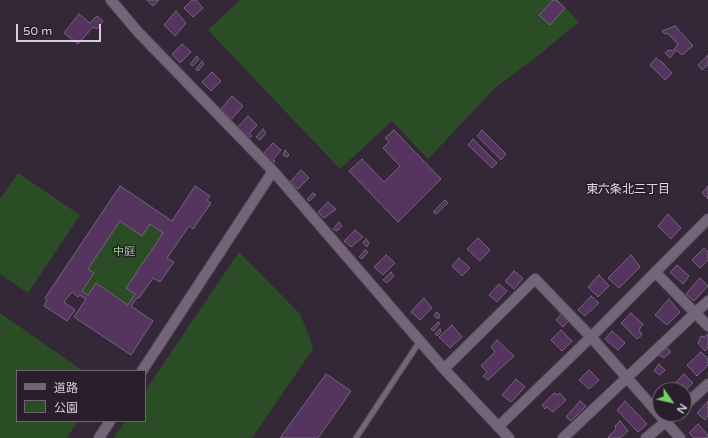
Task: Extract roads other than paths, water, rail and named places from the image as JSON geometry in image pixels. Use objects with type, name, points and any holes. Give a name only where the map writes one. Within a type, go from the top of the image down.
[{"type":"street","points":[[111,0],[138,32],[273,171],[444,369],[509,438]]},
{"type":"street","points":[[143,370],[273,171]]},
{"type":"street","points":[[498,426],[591,337],[708,219]]},
{"type":"street","points":[[655,272],[708,326]]},
{"type":"street","points":[[444,369],[535,279],[591,337],[652,406]]},
{"type":"street","points":[[563,438],[708,301]]},
{"type":"street","points":[[692,399],[708,384]]},
{"type":"street","points":[[98,438],[109,422]]},
{"type":"street","points":[[646,438],[666,422],[680,438]]},
{"type":"lane","points":[[356,438],[420,341]]},
{"type":"district","name":"東六条北三丁目","points":[[628,190]]},
{"type":"park label","name":"中庭","points":[[124,252]]}]
